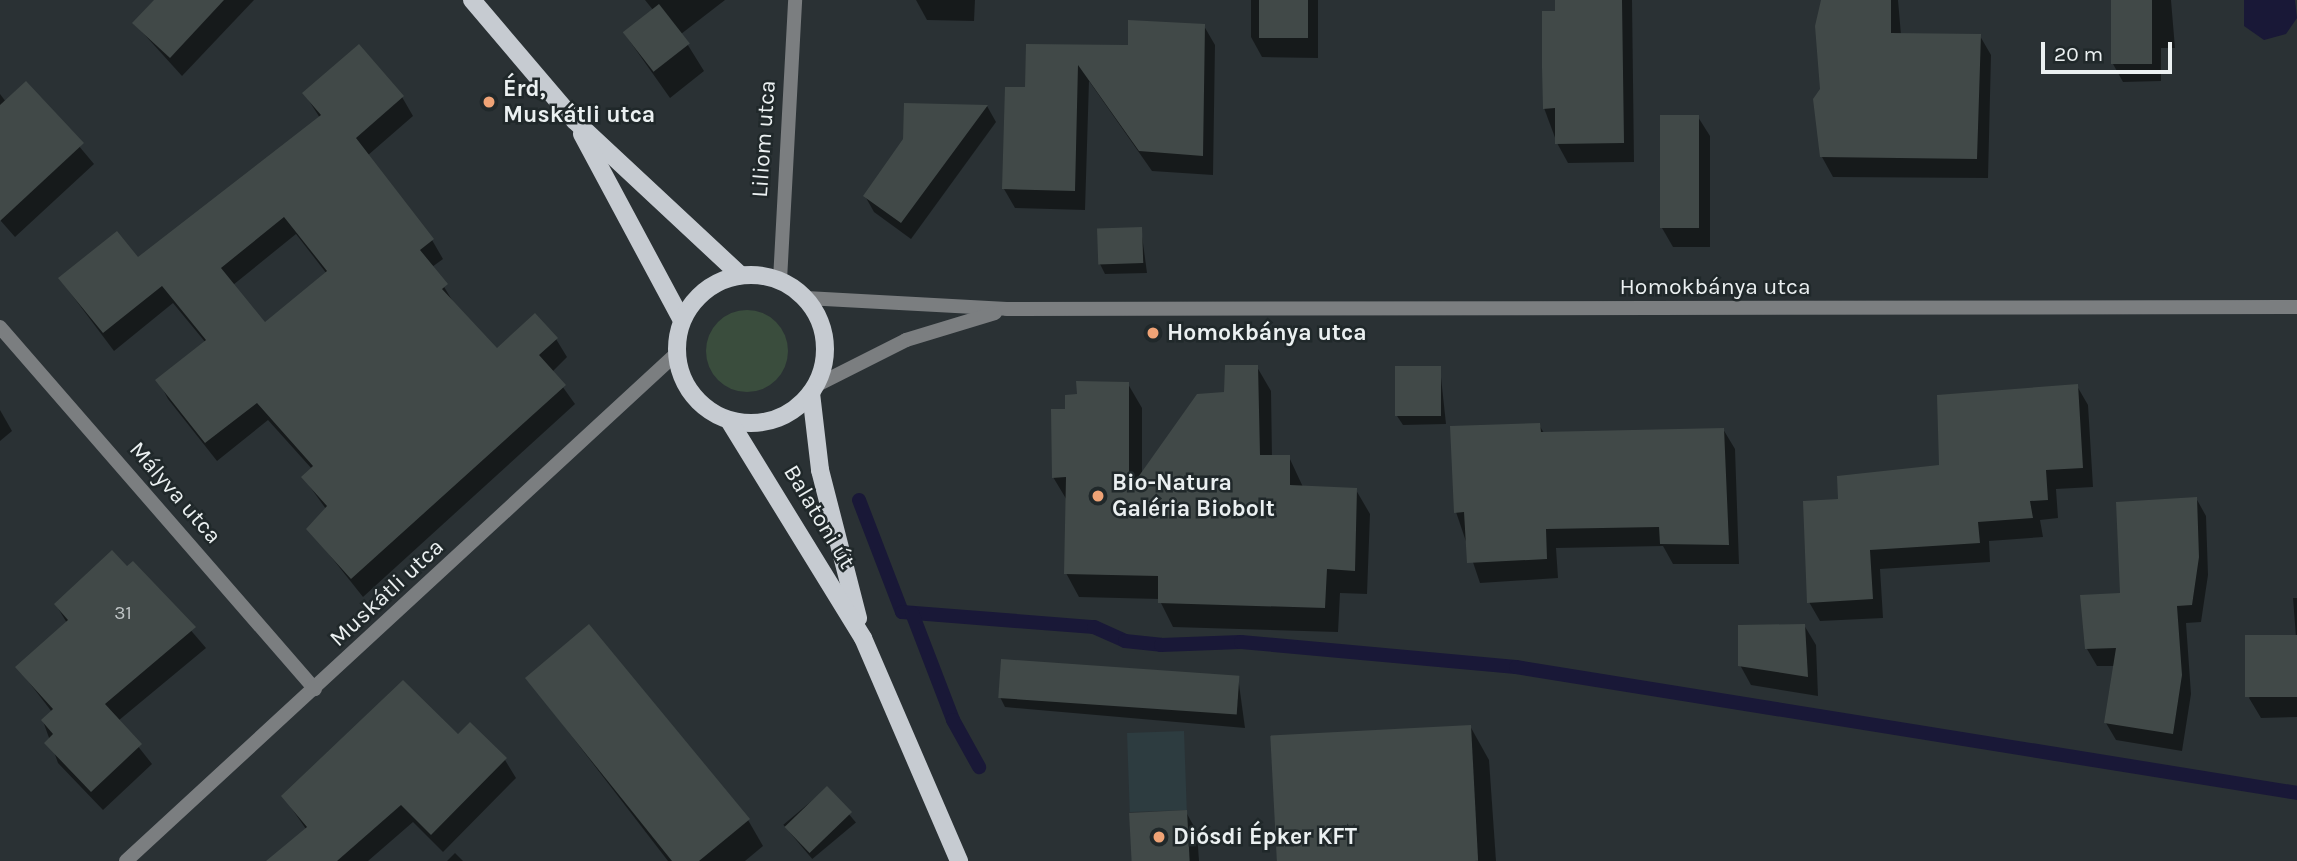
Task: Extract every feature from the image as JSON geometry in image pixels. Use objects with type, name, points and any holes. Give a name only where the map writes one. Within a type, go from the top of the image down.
[{"type":"main road","points":[[472,0],[575,121],[740,275]]},
{"type":"main road","points":[[575,121],[681,319]]},
{"type":"main road","points":[[740,275],[779,281],[806,298],[824,334],[824,368],[814,389],[784,414],[754,425],[730,422],[703,408],[684,384],[675,355],[681,319],[705,290],[740,275]]},
{"type":"main road","name":"Balatoni út","points":[[814,389],[820,470],[863,638]]},
{"type":"main road","name":"Balatoni út","points":[[730,422],[863,638],[959,861]]},
{"type":"street","name":"Liliom utca","points":[[779,281],[795,0]]},
{"type":"street","name":"Homokbánya utca","points":[[806,298],[1006,309],[2297,307]]},
{"type":"street","name":"Homokbánya utca","points":[[814,389],[906,340],[1006,309]]},
{"type":"street","name":"Mályva utca","points":[[0,327],[316,689]]},
{"type":"street","name":"Muskátli utca","points":[[126,861],[316,689],[675,355]]},
{"type":"shaded area","points":[[2244,0],[2295,0],[2297,18],[2286,34],[2264,40],[2244,26]]},
{"type":"shaded area","name":"Diósdi Épker KFT","points":[[1184,731],[1187,810],[1130,812],[1127,733]]},
{"type":"green space","points":[[747,310],[763,313],[776,322],[785,335],[788,351],[785,367],[776,380],[763,389],[747,392],[731,389],[718,380],[709,367],[706,351],[709,335],[718,322],[731,313]]},
{"type":"building","points":[[154,0],[224,0],[170,58],[132,23]]},
{"type":"building","points":[[1259,0],[1308,0],[1308,38],[1259,38]]},
{"type":"building","points":[[1555,0],[1622,0],[1624,143],[1555,144],[1555,108],[1543,109],[1542,11],[1555,11]]},
{"type":"building","points":[[1821,0],[1891,0],[1891,33],[1981,34],[1977,159],[1820,157],[1813,99],[1820,89],[1815,26]]},
{"type":"building","points":[[2111,0],[2152,0],[2152,64],[2111,64]]},
{"type":"building","points":[[659,4],[690,43],[654,72],[623,32]]},
{"type":"building","points":[[1128,20],[1205,24],[1203,156],[1139,151],[1078,65],[1075,191],[1002,189],[1005,87],[1025,87],[1026,44],[1128,45]]},
{"type":"building","points":[[359,44],[404,96],[356,138],[434,239],[420,250],[448,284],[442,289],[497,348],[535,313],[558,338],[539,355],[566,385],[351,579],[306,529],[327,506],[301,477],[313,466],[257,403],[205,443],[155,380],[206,340],[162,286],[103,333],[58,278],[117,231],[138,257],[321,115],[302,93]],"holes":[[[284,217],[327,271],[265,322],[221,268]]]},
{"type":"building","points":[[26,81],[84,143],[0,221],[0,105]]},
{"type":"building","points":[[904,103],[988,105],[901,223],[863,196],[903,139]]},
{"type":"building","points":[[1660,115],[1699,115],[1699,228],[1660,228]]},
{"type":"building","points":[[1142,227],[1143,263],[1098,265],[1097,229]]},
{"type":"building","points":[[1225,365],[1258,365],[1260,455],[1290,455],[1290,485],[1357,488],[1355,571],[1327,569],[1325,608],[1158,603],[1158,576],[1064,574],[1066,477],[1052,478],[1051,409],[1065,409],[1065,395],[1077,394],[1076,381],[1129,382],[1129,490],[1197,394],[1224,392]]},
{"type":"building","points":[[1395,366],[1441,366],[1441,416],[1395,416]]},
{"type":"building","points":[[2078,384],[2083,468],[2046,470],[2048,500],[2030,501],[2033,518],[1978,522],[1980,543],[1870,550],[1873,599],[1807,603],[1803,501],[1838,499],[1837,476],[1939,465],[1937,395]]},
{"type":"building","points":[[1540,423],[1541,432],[1724,428],[1729,545],[1660,544],[1659,527],[1546,529],[1547,559],[1467,563],[1464,512],[1454,513],[1450,426]]},
{"type":"building","points":[[2197,497],[2199,557],[2192,605],[2177,606],[2182,675],[2173,734],[2104,723],[2116,648],[2085,649],[2080,595],[2120,593],[2116,502]]},
{"type":"building","points":[[112,550],[127,566],[133,561],[196,627],[105,704],[142,744],[91,792],[44,743],[53,734],[41,720],[53,709],[15,667],[68,620],[54,604]]},
{"type":"building","points":[[589,624],[750,819],[699,861],[672,861],[525,678]]},
{"type":"building","points":[[1805,624],[1808,677],[1738,666],[1738,625]]},
{"type":"building","points":[[2245,635],[2297,635],[2297,697],[2245,697]]},
{"type":"building","points":[[1001,659],[1239,676],[1237,715],[998,698]]},
{"type":"building","points":[[403,680],[458,734],[470,722],[507,758],[431,835],[401,805],[337,861],[266,861],[307,827],[281,796]]},
{"type":"building","points":[[1471,725],[1478,861],[1277,861],[1270,736]]},
{"type":"building","points":[[827,786],[852,812],[810,853],[785,827]]},
{"type":"building","name":"Diósdi Épker KFT","points":[[1187,810],[1190,861],[1132,861],[1129,813]]},
{"type":"waterway","points":[[859,500],[902,612],[1094,627],[1125,641],[1161,645],[1241,642],[1516,667],[2297,793]]},
{"type":"waterway","points":[[912,613],[953,720],[979,767]]},
{"type":"place","name":"Érd, Muskátli utca","points":[[489,102]]},
{"type":"place","name":"Homokbánya utca","points":[[1153,333]]},
{"type":"place","name":"Bio-Natura Galéria Biobolt","points":[[1098,496]]},
{"type":"place","name":"Diósdi Épker KFT","points":[[1159,837]]}]
